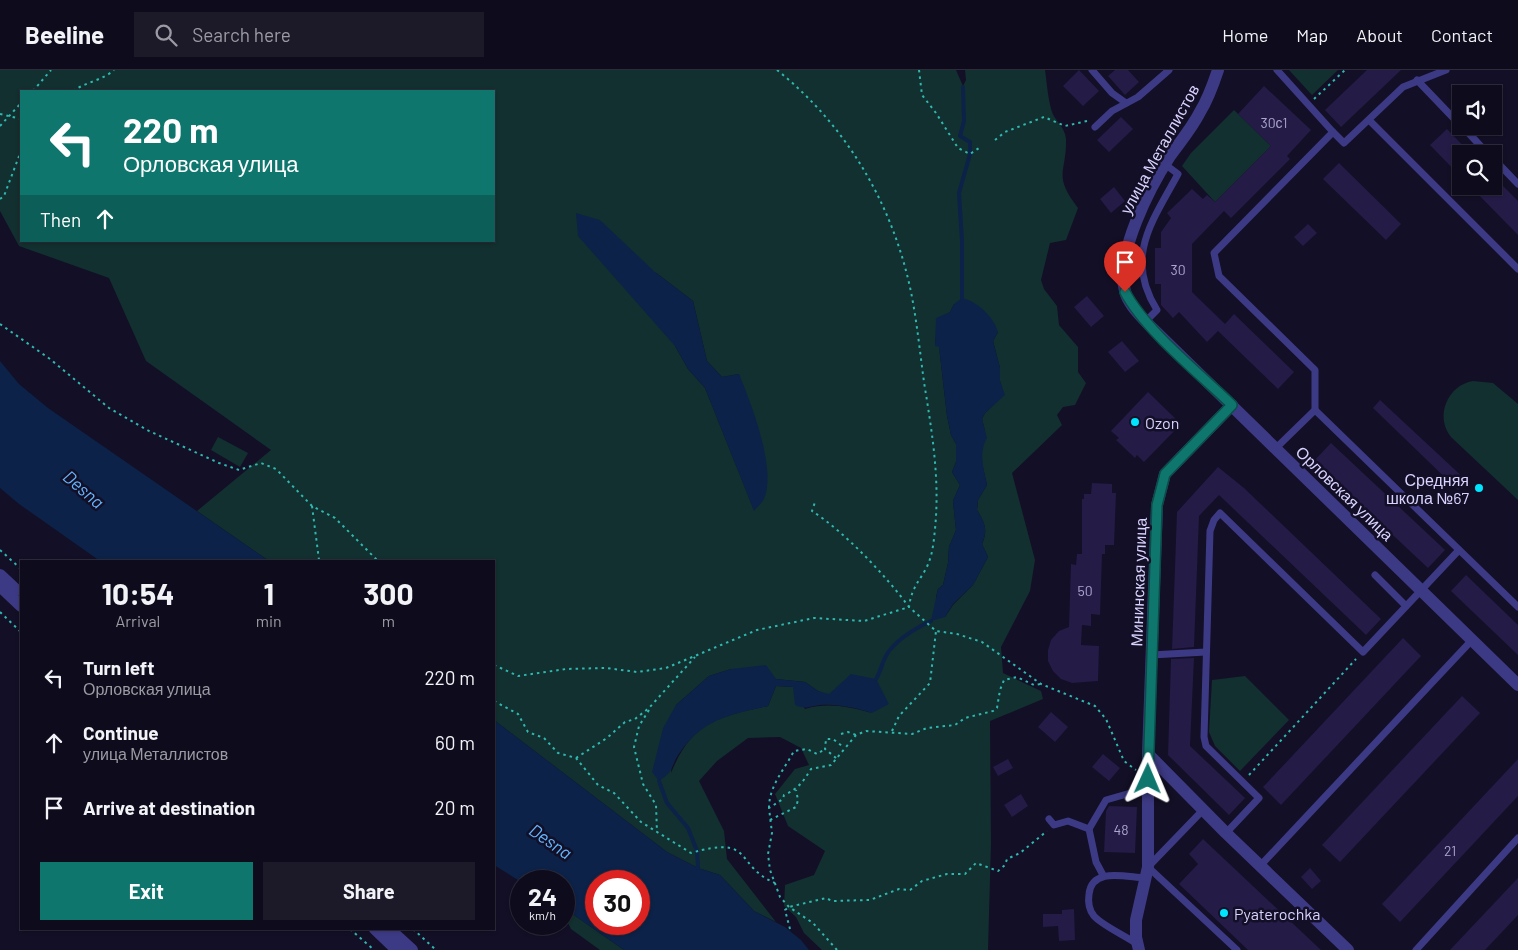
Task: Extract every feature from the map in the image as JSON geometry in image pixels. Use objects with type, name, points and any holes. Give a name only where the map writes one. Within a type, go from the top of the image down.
[{"type":"street","name":"улица Металлистов","points":[[1148,323],[1133,307],[1125,292],[1123,277],[1124,260],[1135,227],[1166,165],[1201,112],[1218,70]]},
{"type":"street","name":"Орловская улица","points":[[1148,323],[1518,685]]},
{"type":"street","name":"Мининская улица","points":[[1138,947],[1136,920],[1146,873],[1148,754],[1157,505],[1165,474],[1232,405]]},
{"type":"street","points":[[0,576],[20,594]]},
{"type":"street","points":[[0,586],[20,605]]},
{"type":"street","points":[[1148,754],[1226,833],[1348,950]]},
{"type":"street","points":[[376,930],[397,950]]},
{"type":"street","points":[[390,930],[412,950]]},
{"type":"lane","points":[[1092,70],[1112,93],[1126,103]]},
{"type":"lane","points":[[1095,127],[1112,111],[1138,97],[1169,70]]},
{"type":"lane","points":[[1277,70],[1344,143],[1403,87],[1446,70]]},
{"type":"lane","points":[[1417,80],[1452,116]]},
{"type":"lane","points":[[1369,120],[1518,269]]},
{"type":"lane","points":[[1276,448],[1315,410],[1315,370],[1219,276],[1214,252],[1334,132]]},
{"type":"lane","points":[[1470,135],[1480,145]]},
{"type":"lane","points":[[1148,323],[1156,310],[1146,293],[1140,267],[1146,236],[1178,174],[1166,165]]},
{"type":"lane","points":[[1502,167],[1518,184]]},
{"type":"lane","points":[[1315,410],[1518,607]]},
{"type":"lane","points":[[1226,833],[1259,798],[1206,746],[1204,736],[1210,531],[1214,520],[1220,513],[1363,652],[1459,550]]},
{"type":"lane","points":[[1375,575],[1406,606]]},
{"type":"lane","points":[[1260,866],[1472,640]]},
{"type":"lane","points":[[1151,655],[1206,652]]},
{"type":"lane","points":[[1102,875],[1096,862],[1089,828],[1106,800],[1148,783]]},
{"type":"lane","points":[[1146,873],[1203,810]]},
{"type":"lane","points":[[1052,822],[1068,821],[1089,828]]},
{"type":"lane","points":[[1416,950],[1518,838]]},
{"type":"lane","points":[[1138,947],[1094,916],[1088,903],[1089,891],[1096,878],[1102,875],[1146,873],[1237,950]]},
{"type":"path","points":[[34,90],[48,76],[51,70]]},
{"type":"path","points":[[74,90],[82,84],[109,75],[114,70]]},
{"type":"path","points":[[777,70],[799,88],[837,127],[873,186],[892,227],[911,292],[936,456],[937,486],[935,530],[930,560],[911,591],[909,607]]},
{"type":"path","points":[[919,70],[922,95],[958,148],[970,154],[979,148]]},
{"type":"path","points":[[1308,104],[1345,70]]},
{"type":"path","points":[[0,126],[20,104]]},
{"type":"path","points":[[0,114],[20,119]]},
{"type":"path","points":[[995,140],[1005,132],[1044,117],[1065,126],[1085,122],[1092,118]]},
{"type":"path","points":[[0,199],[4,196],[20,154]]},
{"type":"path","points":[[0,324],[50,358],[109,408],[149,431],[219,463],[239,470],[261,463],[276,469],[312,506],[335,518],[377,560]]},
{"type":"path","points":[[815,502],[812,511],[831,523],[897,591],[909,607],[936,631],[957,634],[982,642],[1041,684],[1095,706],[1106,719],[1124,761],[1148,783]]},
{"type":"path","points":[[312,506],[319,560]]},
{"type":"path","points":[[0,550],[20,568]]},
{"type":"path","points":[[495,667],[518,676],[596,668],[638,672],[666,668],[757,630],[814,618],[864,621],[909,607]]},
{"type":"path","points":[[0,612],[20,631]]},
{"type":"path","points":[[892,731],[899,716],[930,683],[936,631]]},
{"type":"path","points":[[1242,782],[1363,652]]},
{"type":"path","points":[[657,832],[656,805],[643,784],[634,747],[639,726],[650,708],[696,655]]},
{"type":"path","points":[[769,808],[783,799],[784,795],[796,790],[811,768],[831,765],[856,735],[866,731],[892,731],[912,734],[927,728],[955,725],[965,718],[997,708],[1004,680],[1017,677],[1034,685],[1041,684]]},
{"type":"path","points":[[495,702],[518,714],[528,732],[544,738],[558,753],[576,758],[598,785],[614,793],[641,822],[691,852],[704,848],[730,847],[744,855],[762,878],[775,883]]},
{"type":"path","points":[[576,758],[607,738],[625,722],[635,719],[650,708]]},
{"type":"path","points":[[841,734],[848,732],[856,735]]},
{"type":"path","points":[[837,950],[813,922],[789,907],[780,897],[768,854],[772,833],[769,797],[774,784],[794,751],[807,749],[817,754],[825,748],[826,740],[833,739],[842,746]]},
{"type":"path","points":[[825,748],[836,758]]},
{"type":"path","points":[[770,820],[796,806],[798,800],[796,790]]},
{"type":"path","points":[[790,929],[785,910],[789,907],[826,898],[832,901],[870,900],[899,890],[910,890],[922,881],[947,874],[965,874],[976,863],[998,871],[1007,859],[1020,853],[1052,822]]},
{"type":"path","points":[[351,930],[374,950]]},
{"type":"path","points":[[415,930],[436,950]]},
{"type":"green space","points":[[0,70],[956,70],[963,86],[966,80],[965,70],[1045,70],[1052,112],[1064,131],[1066,139],[1063,180],[1065,188],[1078,208],[1066,240],[1050,243],[1041,280],[1044,289],[1057,306],[1059,325],[1078,347],[1078,372],[1086,383],[1075,405],[1063,407],[1057,415],[1062,425],[1012,473],[1035,560],[1030,591],[1001,647],[1003,673],[1041,691],[1043,699],[990,721],[991,843],[988,950],[822,950],[804,933],[796,917],[784,906],[785,885],[814,875],[825,851],[788,826],[775,794],[795,769],[809,765],[801,748],[780,737],[748,738],[717,761],[699,781],[724,831],[727,859],[776,922],[754,911],[720,875],[698,868],[667,852],[495,721],[495,560],[268,560],[197,511],[271,450],[146,361],[109,278],[19,246],[0,211]],"holes":[[[655,272],[693,301],[707,361],[722,377],[739,374],[754,510],[705,388],[688,369],[675,346]],[[954,304],[998,332],[993,341],[1004,395],[985,413],[982,419],[985,431],[981,459],[987,485],[978,500],[977,510],[985,527],[982,544],[988,557],[973,585],[953,605],[945,617],[936,597],[938,589],[943,585],[948,563],[949,547],[956,530],[953,501],[960,485],[952,472],[956,462],[956,444],[951,435],[947,416],[939,346],[935,346],[937,324],[950,312]],[[731,669],[776,679],[805,682],[818,691],[872,713],[847,707],[822,706],[805,709],[793,687],[776,686],[768,706],[720,719],[708,724],[697,732],[679,756],[671,773],[676,705],[709,676]]]},
{"type":"green space","points":[[1289,70],[1338,70],[1312,95]]},
{"type":"green space","points":[[1234,110],[1271,146],[1215,202],[1182,166],[1191,153]]},
{"type":"green space","points":[[1473,381],[1493,383],[1518,404],[1518,500],[1451,437],[1446,429],[1444,411],[1446,403],[1457,388]]},
{"type":"green space","points":[[218,437],[248,453],[240,467],[211,450]]},
{"type":"green space","points":[[1245,676],[1289,720],[1240,771],[1215,746],[1209,732],[1212,680]]},
{"type":"green space","points":[[575,916],[585,923],[585,935],[603,935],[624,950],[600,950],[575,932]]},
{"type":"water","points":[[576,213],[600,220],[655,272],[693,301],[707,361],[722,377],[739,374],[756,418],[767,471],[767,486],[764,499],[754,511],[705,388],[688,369],[675,346],[578,236]]},
{"type":"water","points":[[962,298],[973,302],[984,310],[996,326],[998,332],[993,341],[1000,368],[1000,381],[1005,395],[985,413],[982,419],[987,438],[982,455],[987,485],[978,500],[977,510],[985,526],[982,544],[988,557],[973,585],[953,604],[945,617],[931,621],[938,589],[943,585],[948,563],[949,547],[956,530],[953,501],[960,485],[952,472],[956,462],[956,444],[951,435],[947,416],[939,347],[935,346],[936,318],[950,312],[954,304]]},
{"type":"water","name":"Desna","points":[[0,361],[19,384],[48,408],[268,560],[99,560],[19,504],[0,488]]},
{"type":"water","points":[[766,665],[776,679],[805,682],[818,691],[829,694],[851,674],[876,679],[889,704],[872,713],[834,705],[802,707],[795,705],[793,687],[776,686],[768,706],[730,715],[699,732],[681,751],[668,774],[659,781],[652,772],[663,728],[676,705],[709,676],[731,669]]},
{"type":"water","name":"Desna","points":[[495,721],[667,852],[698,868],[720,875],[754,911],[785,927],[801,940],[809,950],[624,950],[603,935],[650,935],[650,870],[585,870],[585,923],[575,916],[575,870],[510,870],[510,875],[495,866]]},
{"type":"building","points":[[1079,70],[1099,91],[1083,106],[1063,86]]},
{"type":"building","points":[[1115,70],[1128,70],[1139,82],[1125,95],[1108,76]]},
{"type":"building","points":[[1367,70],[1401,70],[1341,127],[1325,110]]},
{"type":"building","points":[[1264,86],[1311,130],[1287,156],[1290,159],[1231,218],[1224,211],[1192,244],[1192,292],[1225,324],[1234,314],[1294,372],[1278,389],[1218,331],[1207,342],[1179,312],[1173,318],[1161,305],[1161,284],[1155,284],[1155,248],[1161,248],[1161,232],[1171,218],[1167,213],[1192,189],[1203,199],[1207,195],[1215,202],[1271,146],[1238,114]]},
{"type":"building","points":[[1121,117],[1133,129],[1109,152],[1097,140]]},
{"type":"building","points":[[1447,129],[1462,145],[1452,145],[1452,168],[1430,145]]},
{"type":"building","points":[[1339,163],[1401,224],[1386,240],[1323,179]]},
{"type":"building","points":[[1502,185],[1518,201],[1518,235],[1479,195],[1502,195]]},
{"type":"building","points":[[1114,187],[1125,201],[1111,213],[1100,199]]},
{"type":"building","points":[[1308,224],[1317,233],[1303,246],[1294,237]]},
{"type":"building","points":[[1087,296],[1104,316],[1091,327],[1074,307]]},
{"type":"building","points":[[1122,341],[1139,361],[1125,372],[1108,352]]},
{"type":"building","points":[[1148,392],[1181,424],[1144,462],[1137,455],[1135,458],[1116,440],[1119,438],[1111,431]]},
{"type":"building","points":[[1380,400],[1467,481],[1458,490],[1373,408]]},
{"type":"building","points":[[1331,443],[1445,550],[1428,568],[1314,461]]},
{"type":"building","points":[[1218,467],[1244,488],[1381,619],[1366,635],[1219,495],[1199,516],[1194,647],[1172,649],[1177,512]]},
{"type":"building","points":[[1092,483],[1112,484],[1112,493],[1116,493],[1114,545],[1105,545],[1105,554],[1102,554],[1100,615],[1091,614],[1091,626],[1082,625],[1081,645],[1099,646],[1098,681],[1072,683],[1061,679],[1053,671],[1048,661],[1048,650],[1051,640],[1059,631],[1069,627],[1071,564],[1076,565],[1077,554],[1082,554],[1082,499],[1084,499],[1084,494],[1091,494]]},
{"type":"building","points":[[1466,575],[1518,625],[1518,655],[1451,591]]},
{"type":"building","points":[[1403,638],[1421,656],[1281,805],[1263,787]]},
{"type":"building","points":[[1194,658],[1190,746],[1245,798],[1229,815],[1168,755],[1171,659]]},
{"type":"building","points":[[1462,696],[1480,713],[1340,862],[1322,845]]},
{"type":"building","points":[[1051,712],[1068,727],[1055,742],[1038,727]]},
{"type":"building","points":[[1103,754],[1120,768],[1109,781],[1092,767]]},
{"type":"building","points":[[1008,759],[1013,768],[998,776],[993,767]]},
{"type":"building","points":[[1518,759],[1518,796],[1400,922],[1382,904]]},
{"type":"building","points":[[1021,794],[1028,806],[1012,817],[1004,805]]},
{"type":"building","points":[[1109,806],[1137,807],[1135,853],[1104,852],[1106,811]]},
{"type":"building","points":[[1203,839],[1321,950],[1248,950],[1179,884],[1198,864],[1189,854]]},
{"type":"building","points":[[1310,868],[1321,881],[1312,889],[1301,877]]},
{"type":"building","points":[[1518,878],[1518,915],[1485,950],[1450,950]]},
{"type":"building","points":[[1074,909],[1075,940],[1059,941],[1058,926],[1043,927],[1043,914],[1062,914],[1062,910]]},
{"type":"waterway","points":[[962,298],[962,241],[959,193],[970,154],[970,142],[960,136],[964,121],[963,87]]},
{"type":"waterway","points":[[876,679],[885,657],[891,649],[907,634],[931,621]]},
{"type":"waterway","points":[[659,781],[667,803],[688,828],[697,851],[698,868]]},
{"type":"place","name":"Ozon","points":[[1135,422]]},
{"type":"place","name":"Средняя школа №67","points":[[1479,488]]},
{"type":"place","name":"Pyaterochka","points":[[1224,913]]},
{"type":"route","points":[[1125,292],[1133,307],[1149,325],[1232,405],[1165,474],[1157,505],[1148,779]]}]
